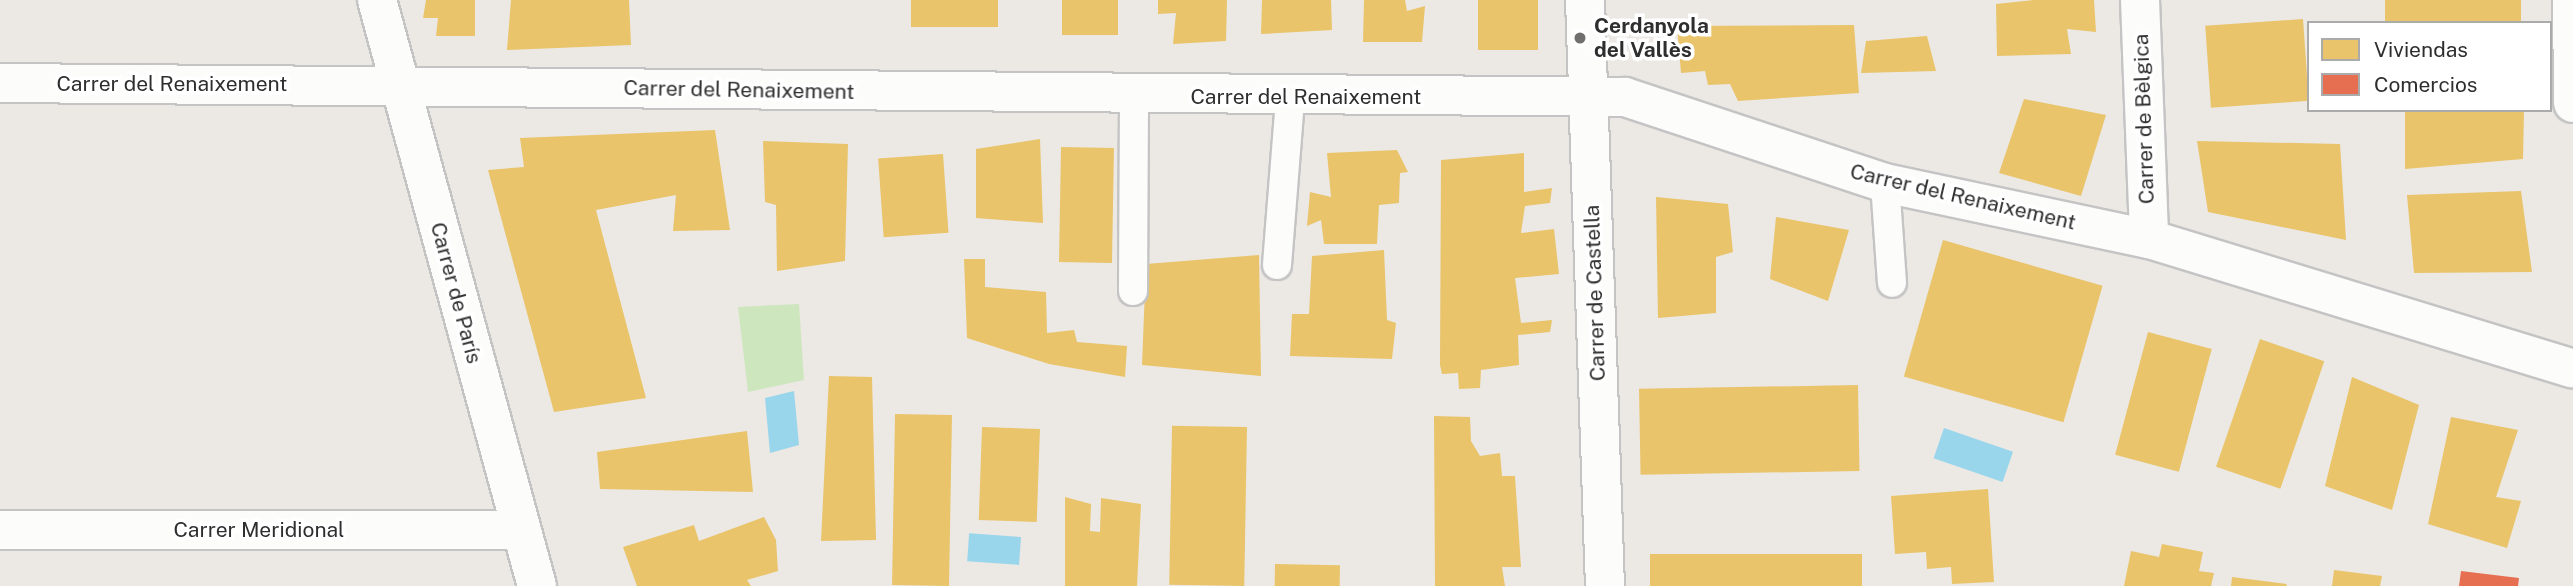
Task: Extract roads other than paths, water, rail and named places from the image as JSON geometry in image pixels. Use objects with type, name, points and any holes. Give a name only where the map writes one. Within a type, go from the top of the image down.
[{"type":"street","name":"Carrer de París","points":[[377,0],[518,530],[537,586]]},
{"type":"street","name":"Carrer de Castella","points":[[1585,0],[1605,586]]},
{"type":"street","name":"Carrer de Bèlgica","points":[[2140,0],[2149,239]]},
{"type":"street","points":[[2572,0],[2573,103]]},
{"type":"street","name":"Carrer del Renaixement","points":[[0,83],[401,85],[1290,98],[1625,97],[1885,183],[2149,239],[2573,369]]},
{"type":"street","name":"Carrer Meridional","points":[[0,530],[518,530]]},
{"type":"lane","points":[[1133,291],[1134,96]]},
{"type":"lane","points":[[1277,265],[1290,98]]},
{"type":"lane","points":[[1885,183],[1892,283]]},
{"type":"water","points":[[794,391],[799,445],[770,453],[765,398]]},
{"type":"water","points":[[1944,428],[2013,452],[2003,482],[1934,458]]},
{"type":"water","points":[[969,533],[1021,537],[1019,565],[967,561]]},
{"type":"place","name":"Cerdanyola del Vallès","points":[[1580,38]]}]
